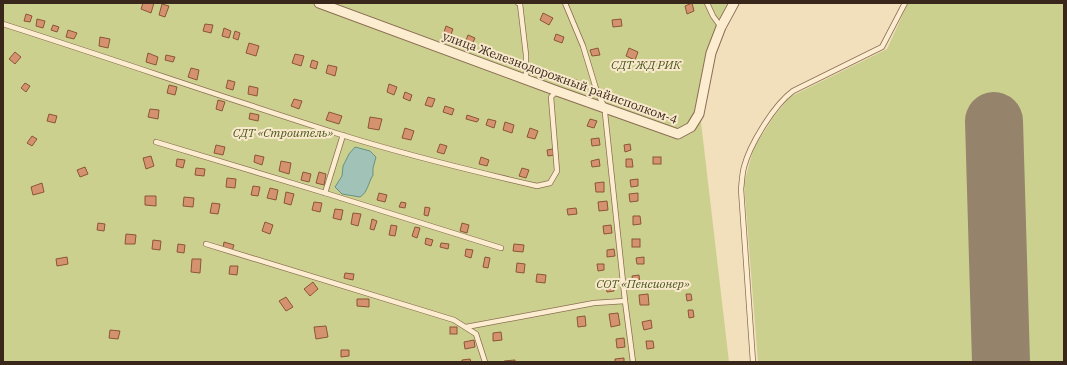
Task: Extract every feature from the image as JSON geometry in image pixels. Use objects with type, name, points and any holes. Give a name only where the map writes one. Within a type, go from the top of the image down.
[{"type":"street","name":"улица Железнодорожный райисполком-4","points":[[319,3],[526,79],[605,110],[678,134],[691,127],[699,114],[711,53],[721,27],[734,3]]},
{"type":"lane","points":[[518,3],[520,4],[526,55],[526,79]]},
{"type":"lane","points":[[565,3],[583,46],[597,92],[605,110],[625,302],[633,362]]},
{"type":"lane","points":[[707,3],[713,16],[721,27]]},
{"type":"lane","points":[[753,362],[741,189],[744,166],[753,144],[778,104],[785,97],[882,47],[905,3]]},
{"type":"lane","points":[[3,24],[343,135],[459,168],[537,186],[550,183],[557,171],[551,98],[557,91]]},
{"type":"lane","points":[[325,193],[343,135]]},
{"type":"lane","points":[[156,142],[501,248]]},
{"type":"lane","points":[[206,244],[454,320],[476,334],[484,362]]},
{"type":"lane","points":[[466,327],[564,310],[594,303],[625,302]]},
{"type":"green space","points":[[3,3],[739,3],[712,55],[701,122],[729,362],[3,362]]},
{"type":"green space","points":[[908,3],[1064,3],[1064,362],[758,362],[744,183],[754,147],[775,115],[790,97],[887,49]]},
{"type":"water","points":[[355,147],[370,151],[376,157],[373,175],[366,190],[360,197],[342,194],[335,187],[342,176],[343,166],[349,154]]},
{"type":"building","points":[[143,3],[154,3],[151,13],[141,9]]},
{"type":"building","points":[[692,3],[694,11],[687,14],[685,6]]},
{"type":"building","points":[[162,4],[169,6],[165,17],[159,15]]},
{"type":"building","points":[[543,13],[553,18],[549,25],[540,20]]},
{"type":"building","points":[[26,14],[32,16],[30,22],[24,21]]},
{"type":"building","points":[[37,19],[45,21],[43,28],[36,26]]},
{"type":"building","points":[[621,19],[622,26],[613,27],[612,20]]},
{"type":"building","points":[[205,24],[213,25],[211,33],[203,31]]},
{"type":"building","points":[[53,25],[59,27],[57,32],[51,30]]},
{"type":"building","points":[[446,26],[453,29],[450,37],[443,35]]},
{"type":"building","points":[[224,28],[231,31],[229,38],[222,36]]},
{"type":"building","points":[[68,30],[77,33],[74,39],[66,37]]},
{"type":"building","points":[[235,31],[240,33],[238,40],[233,38]]},
{"type":"building","points":[[556,34],[564,37],[562,43],[554,40]]},
{"type":"building","points":[[468,35],[475,38],[472,45],[465,43]]},
{"type":"building","points":[[100,37],[110,39],[108,48],[99,46]]},
{"type":"building","points":[[249,43],[259,46],[256,56],[246,53]]},
{"type":"building","points":[[598,48],[600,55],[592,56],[590,50]]},
{"type":"building","points":[[629,48],[638,52],[635,60],[626,56]]},
{"type":"building","points":[[15,52],[21,57],[15,64],[9,59]]},
{"type":"building","points":[[148,53],[158,57],[156,65],[146,62]]},
{"type":"building","points":[[295,54],[304,56],[301,66],[292,63]]},
{"type":"building","points":[[166,55],[175,57],[173,62],[165,60]]},
{"type":"building","points":[[312,60],[318,62],[316,69],[310,67]]},
{"type":"building","points":[[328,65],[337,67],[335,76],[326,73]]},
{"type":"building","points":[[191,68],[199,70],[197,80],[188,77]]},
{"type":"building","points":[[574,79],[583,83],[581,90],[571,86]]},
{"type":"building","points":[[228,80],[235,82],[233,90],[226,88]]},
{"type":"building","points":[[25,83],[30,86],[26,92],[21,88]]},
{"type":"building","points":[[389,84],[397,87],[394,95],[387,92]]},
{"type":"building","points":[[169,85],[177,87],[175,95],[167,93]]},
{"type":"building","points":[[249,86],[258,88],[257,96],[248,94]]},
{"type":"building","points":[[405,92],[412,95],[410,101],[403,98]]},
{"type":"building","points":[[428,97],[435,99],[432,107],[425,105]]},
{"type":"building","points":[[294,99],[302,101],[299,109],[291,106]]},
{"type":"building","points":[[218,100],[225,102],[222,111],[216,109]]},
{"type":"building","points":[[445,106],[454,109],[452,115],[443,112]]},
{"type":"building","points":[[150,109],[159,110],[158,119],[148,117]]},
{"type":"building","points":[[329,112],[342,116],[339,124],[326,120]]},
{"type":"building","points":[[250,113],[259,115],[258,121],[249,119]]},
{"type":"building","points":[[49,114],[57,116],[55,123],[47,121]]},
{"type":"building","points":[[467,115],[479,119],[477,122],[466,119]]},
{"type":"building","points":[[370,117],[382,119],[379,130],[368,128]]},
{"type":"building","points":[[488,119],[496,121],[494,128],[486,125]]},
{"type":"building","points":[[590,119],[597,121],[594,128],[587,126]]},
{"type":"building","points":[[505,122],[514,125],[512,133],[503,130]]},
{"type":"building","points":[[405,128],[414,131],[411,140],[402,138]]},
{"type":"building","points":[[530,128],[538,131],[535,139],[527,137]]},
{"type":"building","points":[[32,136],[37,139],[32,146],[27,143]]},
{"type":"building","points":[[599,138],[600,145],[592,146],[591,139]]},
{"type":"building","points":[[440,144],[447,146],[444,154],[437,152]]},
{"type":"building","points":[[630,144],[631,150],[625,152],[624,145]]},
{"type":"building","points":[[216,145],[225,147],[223,155],[214,153]]},
{"type":"building","points":[[553,149],[555,155],[548,156],[547,150]]},
{"type":"building","points":[[255,155],[264,157],[262,165],[254,162]]},
{"type":"building","points":[[151,156],[154,166],[146,169],[143,158]]},
{"type":"building","points":[[481,157],[489,160],[487,166],[479,164]]},
{"type":"building","points":[[653,157],[661,157],[661,164],[653,164]]},
{"type":"building","points":[[177,159],[185,160],[183,168],[176,166]]},
{"type":"building","points":[[599,159],[600,166],[592,167],[591,161]]},
{"type":"building","points":[[626,159],[632,159],[633,167],[626,167]]},
{"type":"building","points":[[281,161],[291,163],[289,174],[279,171]]},
{"type":"building","points":[[85,167],[88,174],[80,177],[77,170]]},
{"type":"building","points":[[196,168],[205,169],[204,176],[195,175]]},
{"type":"building","points":[[522,168],[529,170],[526,178],[519,176]]},
{"type":"building","points":[[303,172],[311,174],[309,182],[301,180]]},
{"type":"building","points":[[319,172],[326,174],[324,185],[316,183]]},
{"type":"building","points":[[227,178],[236,179],[235,188],[226,187]]},
{"type":"building","points":[[638,179],[638,186],[631,187],[630,180]]},
{"type":"building","points":[[604,182],[604,192],[596,192],[595,183]]},
{"type":"building","points":[[42,183],[44,192],[33,195],[31,187]]},
{"type":"building","points":[[253,186],[260,187],[258,196],[251,195]]},
{"type":"building","points":[[270,188],[278,190],[276,200],[267,198]]},
{"type":"building","points":[[286,192],[294,194],[291,205],[284,203]]},
{"type":"building","points":[[379,193],[387,195],[385,202],[377,200]]},
{"type":"building","points":[[638,193],[638,201],[630,202],[629,194]]},
{"type":"building","points":[[145,196],[156,196],[156,206],[145,205]]},
{"type":"building","points":[[184,197],[194,198],[193,207],[183,206]]},
{"type":"building","points":[[607,201],[608,210],[599,211],[598,202]]},
{"type":"building","points":[[314,202],[322,203],[320,212],[312,210]]},
{"type":"building","points":[[401,202],[406,203],[405,208],[399,207]]},
{"type":"building","points":[[212,203],[220,204],[218,214],[210,213]]},
{"type":"building","points":[[425,207],[430,208],[428,216],[424,215]]},
{"type":"building","points":[[576,208],[577,214],[568,215],[567,209]]},
{"type":"building","points":[[335,209],[343,210],[341,220],[333,218]]},
{"type":"building","points":[[353,213],[361,214],[358,226],[351,224]]},
{"type":"building","points":[[633,216],[640,216],[641,224],[633,225]]},
{"type":"building","points":[[372,219],[377,221],[374,230],[370,229]]},
{"type":"building","points":[[265,222],[273,225],[270,234],[262,231]]},
{"type":"building","points":[[98,223],[105,224],[104,231],[97,230]]},
{"type":"building","points":[[462,223],[469,225],[467,233],[460,231]]},
{"type":"building","points":[[391,225],[397,226],[395,236],[389,235]]},
{"type":"building","points":[[611,225],[612,233],[604,234],[603,226]]},
{"type":"building","points":[[415,227],[420,228],[417,238],[412,236]]},
{"type":"building","points":[[126,234],[136,235],[135,244],[125,244]]},
{"type":"building","points":[[426,238],[433,240],[431,246],[425,244]]},
{"type":"building","points":[[632,239],[640,239],[640,247],[632,247]]},
{"type":"building","points":[[153,240],[161,241],[160,250],[152,249]]},
{"type":"building","points":[[224,242],[234,245],[232,251],[223,248]]},
{"type":"building","points":[[441,243],[449,244],[448,249],[440,247]]},
{"type":"building","points":[[178,244],[185,245],[184,253],[177,252]]},
{"type":"building","points":[[514,244],[524,245],[523,252],[513,251]]},
{"type":"building","points":[[466,249],[473,250],[471,258],[465,256]]},
{"type":"building","points":[[614,249],[615,256],[607,257],[607,250]]},
{"type":"building","points":[[67,257],[68,264],[57,266],[56,259]]},
{"type":"building","points":[[485,257],[490,258],[488,268],[483,267]]},
{"type":"building","points":[[644,257],[644,264],[637,264],[636,258]]},
{"type":"building","points":[[192,259],[201,259],[200,273],[191,272]]},
{"type":"building","points":[[517,263],[525,264],[524,273],[516,272]]},
{"type":"building","points":[[597,264],[604,264],[604,270],[598,271]]},
{"type":"building","points":[[230,266],[238,266],[237,275],[229,274]]},
{"type":"building","points":[[345,273],[354,274],[353,280],[344,278]]},
{"type":"building","points":[[537,274],[546,275],[545,283],[536,282]]},
{"type":"building","points":[[639,275],[640,283],[633,284],[632,276]]},
{"type":"building","points":[[313,282],[318,289],[310,296],[304,289]]},
{"type":"building","points":[[613,282],[614,291],[607,292],[605,283]]},
{"type":"building","points":[[648,294],[649,305],[640,305],[639,295]]},
{"type":"building","points":[[686,294],[691,294],[692,300],[687,301]]},
{"type":"building","points":[[286,297],[293,307],[286,311],[279,301]]},
{"type":"building","points":[[357,299],[369,299],[369,307],[357,306]]},
{"type":"building","points":[[688,310],[693,310],[694,317],[689,318]]},
{"type":"building","points":[[618,313],[620,325],[611,327],[609,314]]},
{"type":"building","points":[[585,316],[586,326],[578,327],[577,317]]},
{"type":"building","points":[[651,320],[652,328],[644,330],[642,322]]},
{"type":"building","points":[[326,326],[328,337],[316,339],[314,327]]},
{"type":"building","points":[[450,327],[457,327],[457,334],[450,334]]},
{"type":"building","points":[[110,330],[120,331],[118,339],[109,338]]},
{"type":"building","points":[[501,332],[502,340],[493,341],[493,333]]},
{"type":"building","points":[[624,338],[625,347],[617,348],[616,339]]},
{"type":"building","points":[[474,340],[475,347],[465,349],[464,342]]},
{"type":"building","points":[[646,341],[653,341],[654,348],[647,349]]},
{"type":"building","points":[[341,350],[349,350],[349,356],[341,357]]},
{"type":"building","points":[[624,358],[624,362],[615,362],[615,359]]},
{"type":"building","points":[[470,359],[471,362],[462,362],[462,360]]},
{"type":"building","points":[[515,360],[515,362],[504,362],[504,361]]},
{"type":"runway","points":[[994,121],[1001,362]]},
{"type":"park label","name":"СДТ ЖД РИК","points":[[646,65]]},
{"type":"park label","name":"СДТ «Строитель»","points":[[283,133]]},
{"type":"park label","name":"СОТ «Пенсионер»","points":[[643,284]]}]
